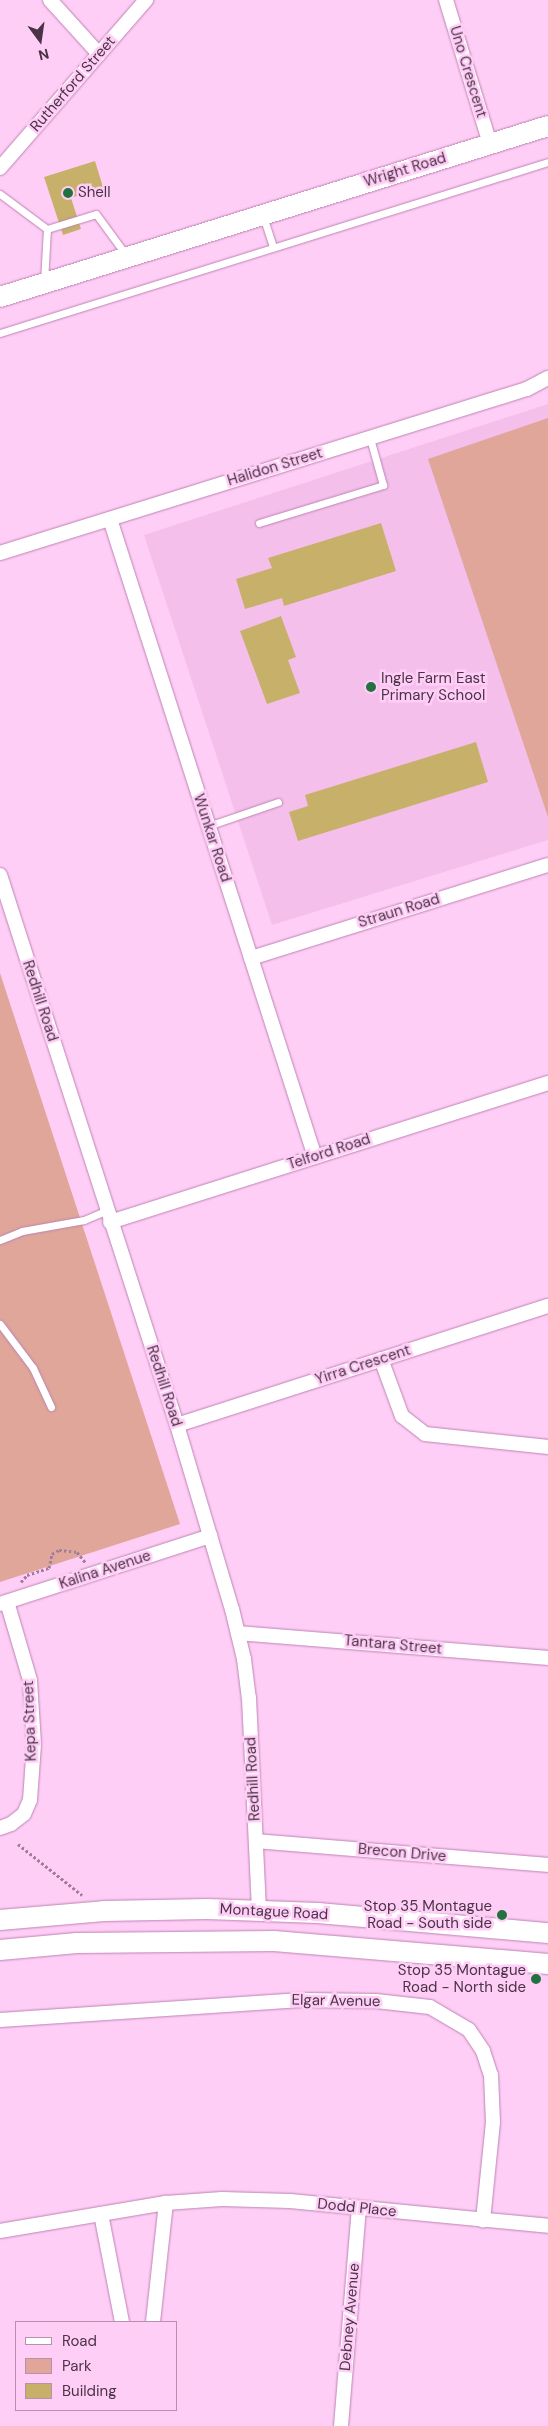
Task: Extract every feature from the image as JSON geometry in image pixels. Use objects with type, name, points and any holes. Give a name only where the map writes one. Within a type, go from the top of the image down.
[{"type":"main road","name":"Wright Road","points":[[0,297],[262,213],[548,126]]},
{"type":"main road","name":"Montague Road","points":[[0,1920],[104,1910],[259,1911],[548,1933]]},
{"type":"main road","points":[[259,1911],[259,1941]]},
{"type":"main road","name":"Montague Road","points":[[0,1950],[77,1943],[259,1941],[548,1964]]},
{"type":"street","points":[[50,0],[98,54]]},
{"type":"street","name":"Rutherford Street","points":[[0,168],[146,0]]},
{"type":"street","name":"Uno Crescent","points":[[446,0],[490,144]]},
{"type":"street","name":"Halidon Street","points":[[0,553],[527,389],[548,378]]},
{"type":"street","name":"Wunkar Road","points":[[110,519],[315,1157]]},
{"type":"street","name":"Straun Road","points":[[251,958],[548,865]]},
{"type":"street","name":"Redhill Road","points":[[0,875],[177,1424],[238,1633],[248,1698],[259,1911]]},
{"type":"street","name":"Telford Road","points":[[109,1216],[315,1157],[548,1082]]},
{"type":"street","name":"Yirra Crescent","points":[[177,1424],[548,1306]]},
{"type":"street","points":[[381,1359],[402,1416],[425,1434],[548,1446]]},
{"type":"street","name":"Kalina Avenue","points":[[4,1603],[210,1536]]},
{"type":"street","name":"Kepa Street","points":[[0,1828],[12,1824],[24,1814],[30,1800],[34,1744],[30,1680],[4,1603]]},
{"type":"street","name":"Tantara Street","points":[[238,1633],[548,1658]]},
{"type":"street","name":"Brecon Drive","points":[[256,1841],[548,1865]]},
{"type":"street","name":"Elgar Avenue","points":[[0,2020],[301,2000],[376,2001],[430,2007],[468,2030],[484,2051],[491,2075],[493,2122],[483,2220]]},
{"type":"street","name":"Dodd Place","points":[[0,2231],[166,2203],[256,2200],[548,2226]]},
{"type":"street","points":[[154,2321],[166,2203]]},
{"type":"street","name":"Debney Avenue","points":[[341,2426],[359,2209]]},
{"type":"street","points":[[101,2214],[122,2321]]},
{"type":"lane","points":[[0,333],[548,162]]},
{"type":"lane","points":[[0,194],[47,229]]},
{"type":"lane","points":[[262,213],[273,248]]},
{"type":"lane","points":[[47,229],[96,214],[127,257]]},
{"type":"lane","points":[[44,283],[47,229]]},
{"type":"lane","points":[[259,523],[383,484],[370,438]]},
{"type":"lane","points":[[208,826],[278,802]]},
{"type":"lane","points":[[0,1240],[22,1231],[109,1216]]},
{"type":"lane","points":[[0,1324],[33,1368],[51,1407]]},
{"type":"path","points":[[15,1587],[27,1575],[49,1568],[52,1554],[59,1550],[77,1552],[91,1575]]},
{"type":"path","points":[[18,1844],[86,1898]]},
{"type":"shaded area","name":"Ingle Farm East Primary School","points":[[548,404],[548,840],[272,925],[144,535]]},
{"type":"green space","points":[[548,418],[548,817],[428,459]]},
{"type":"green space","points":[[0,973],[180,1524],[0,1582]]},
{"type":"building","name":"Shell","points":[[95,161],[103,187],[71,198],[81,229],[63,235],[44,177]]},
{"type":"building","points":[[381,523],[396,571],[284,606],[282,598],[245,609],[236,579],[272,568],[268,558]]},
{"type":"building","points":[[281,616],[296,657],[288,660],[300,693],[267,704],[240,631]]},
{"type":"building","points":[[476,742],[488,782],[298,841],[289,812],[308,806],[305,795]]},
{"type":"place","name":"Shell","points":[[68,193]]},
{"type":"place","name":"Ingle Farm East Primary School","points":[[371,687]]},
{"type":"place","name":"Stop 35 Montague Road - South side","points":[[502,1915]]},
{"type":"place","name":"Stop 35 Montague Road - North side","points":[[536,1979]]}]
